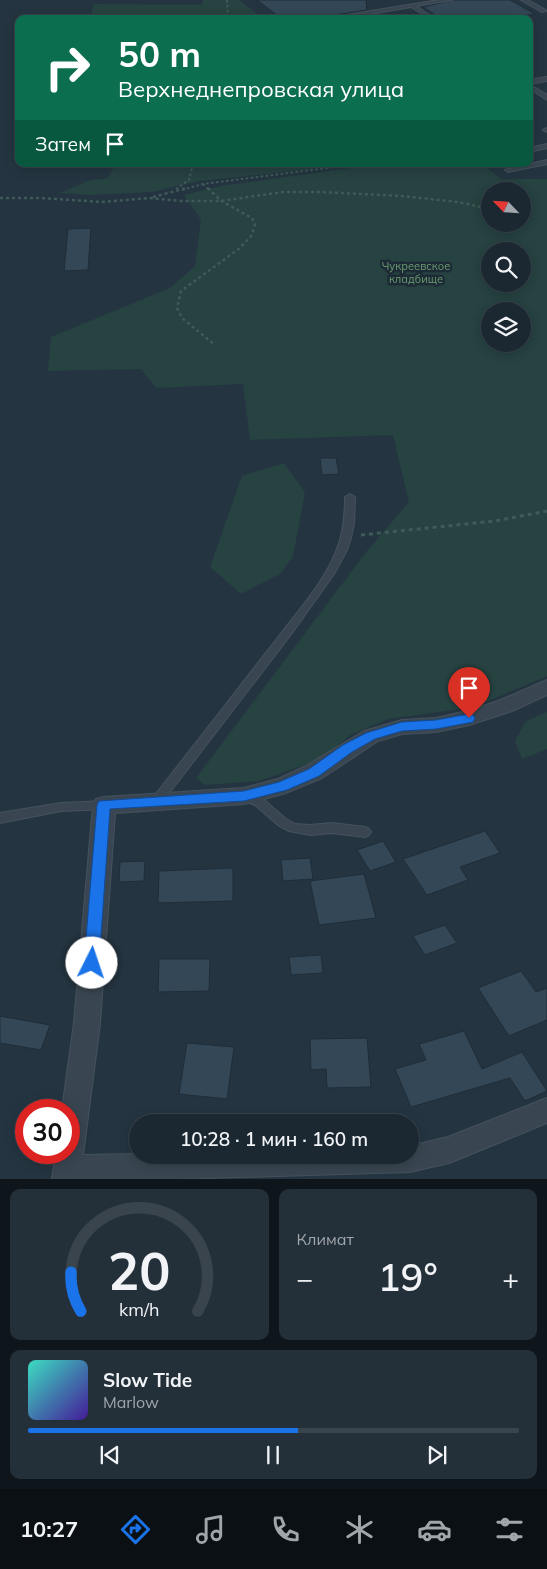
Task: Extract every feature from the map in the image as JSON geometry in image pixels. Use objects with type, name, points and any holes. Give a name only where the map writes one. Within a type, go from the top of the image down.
[{"type":"street","points":[[547,687],[505,706],[469,718],[436,725],[402,727],[371,736],[314,772],[282,786],[244,796],[104,805],[87,1023],[67,1174],[410,1158],[449,1150],[547,1110]]},
{"type":"lane","points":[[356,15],[449,0]]},
{"type":"lane","points":[[524,0],[544,11]]},
{"type":"lane","points":[[412,6],[426,15]]},
{"type":"lane","points":[[533,81],[547,78]]},
{"type":"lane","points":[[533,89],[547,98]]},
{"type":"lane","points":[[533,149],[547,146]]},
{"type":"lane","points":[[533,165],[547,162]]},
{"type":"lane","points":[[508,170],[523,167]]},
{"type":"lane","points":[[156,802],[306,608],[337,560],[346,539],[351,517],[350,497]]},
{"type":"lane","points":[[244,796],[259,802],[282,822],[293,828],[310,830],[332,828],[365,832]]},
{"type":"lane","points":[[0,818],[61,807],[104,805]]},
{"type":"path","points":[[227,0],[228,15]]},
{"type":"path","points":[[173,191],[189,180],[192,167]]},
{"type":"path","points":[[150,198],[203,184],[335,167]]},
{"type":"path","points":[[203,184],[221,201],[252,218],[255,224],[252,235],[240,248],[181,291],[176,308],[182,318],[216,345]]},
{"type":"path","points":[[0,198],[41,198],[101,202],[150,198],[181,201],[221,201],[283,192],[321,192],[401,196],[458,202],[481,207]]},
{"type":"path","points":[[346,539],[366,534],[495,521],[547,511]]},
{"type":"green space","points":[[203,0],[239,0],[259,15],[91,15],[94,4],[202,5]]},
{"type":"green space","points":[[114,167],[321,167],[199,181],[152,192],[90,195],[60,193],[90,180],[108,178]]},
{"type":"green space","name":"Чукреевское кладбище","points":[[357,167],[486,167],[501,179],[547,179],[547,676],[474,707],[388,719],[350,735],[324,758],[259,781],[205,785],[196,778],[367,551],[409,502],[393,435],[250,440],[243,384],[156,388],[141,369],[48,371],[51,337],[170,288],[195,266],[201,220],[184,195],[221,186]]},
{"type":"green space","points":[[284,463],[305,492],[293,557],[280,574],[241,594],[210,567],[242,476]]},
{"type":"green space","points":[[547,712],[547,749],[522,759],[515,741],[526,721]]},
{"type":"building","points":[[257,0],[366,0],[367,10],[335,15],[277,15]]},
{"type":"building","points":[[454,0],[510,0],[535,14],[436,15],[423,7]]},
{"type":"building","points":[[91,228],[88,270],[64,271],[68,229]]},
{"type":"building","points":[[320,458],[336,458],[339,474],[322,475]]},
{"type":"building","points":[[485,831],[500,853],[460,867],[468,880],[427,895],[403,859]]},
{"type":"building","points":[[383,841],[396,862],[370,871],[357,850]]},
{"type":"building","points":[[310,858],[313,879],[283,881],[281,860]]},
{"type":"building","points":[[145,861],[144,881],[119,882],[120,862]]},
{"type":"building","points":[[233,868],[233,901],[158,903],[159,871]]},
{"type":"building","points":[[364,874],[376,918],[319,925],[310,881]]},
{"type":"building","points":[[445,925],[457,943],[425,955],[413,936]]},
{"type":"building","points":[[321,955],[323,973],[291,975],[289,957]]},
{"type":"building","points":[[159,959],[210,959],[209,991],[158,992]]},
{"type":"building","points":[[521,971],[536,992],[547,988],[547,1020],[509,1036],[478,988]]},
{"type":"building","points":[[0,1016],[50,1025],[41,1050],[0,1043]]},
{"type":"building","points":[[464,1031],[482,1069],[522,1052],[547,1091],[525,1101],[510,1078],[411,1107],[395,1069],[426,1060],[419,1044]]},
{"type":"building","points":[[367,1038],[371,1087],[327,1088],[326,1069],[311,1070],[310,1039]]},
{"type":"building","points":[[187,1043],[234,1047],[227,1099],[179,1094]]},
{"type":"route","points":[[92,963],[104,805],[244,796],[282,786],[314,772],[371,736],[402,727],[436,725],[469,718]]}]
